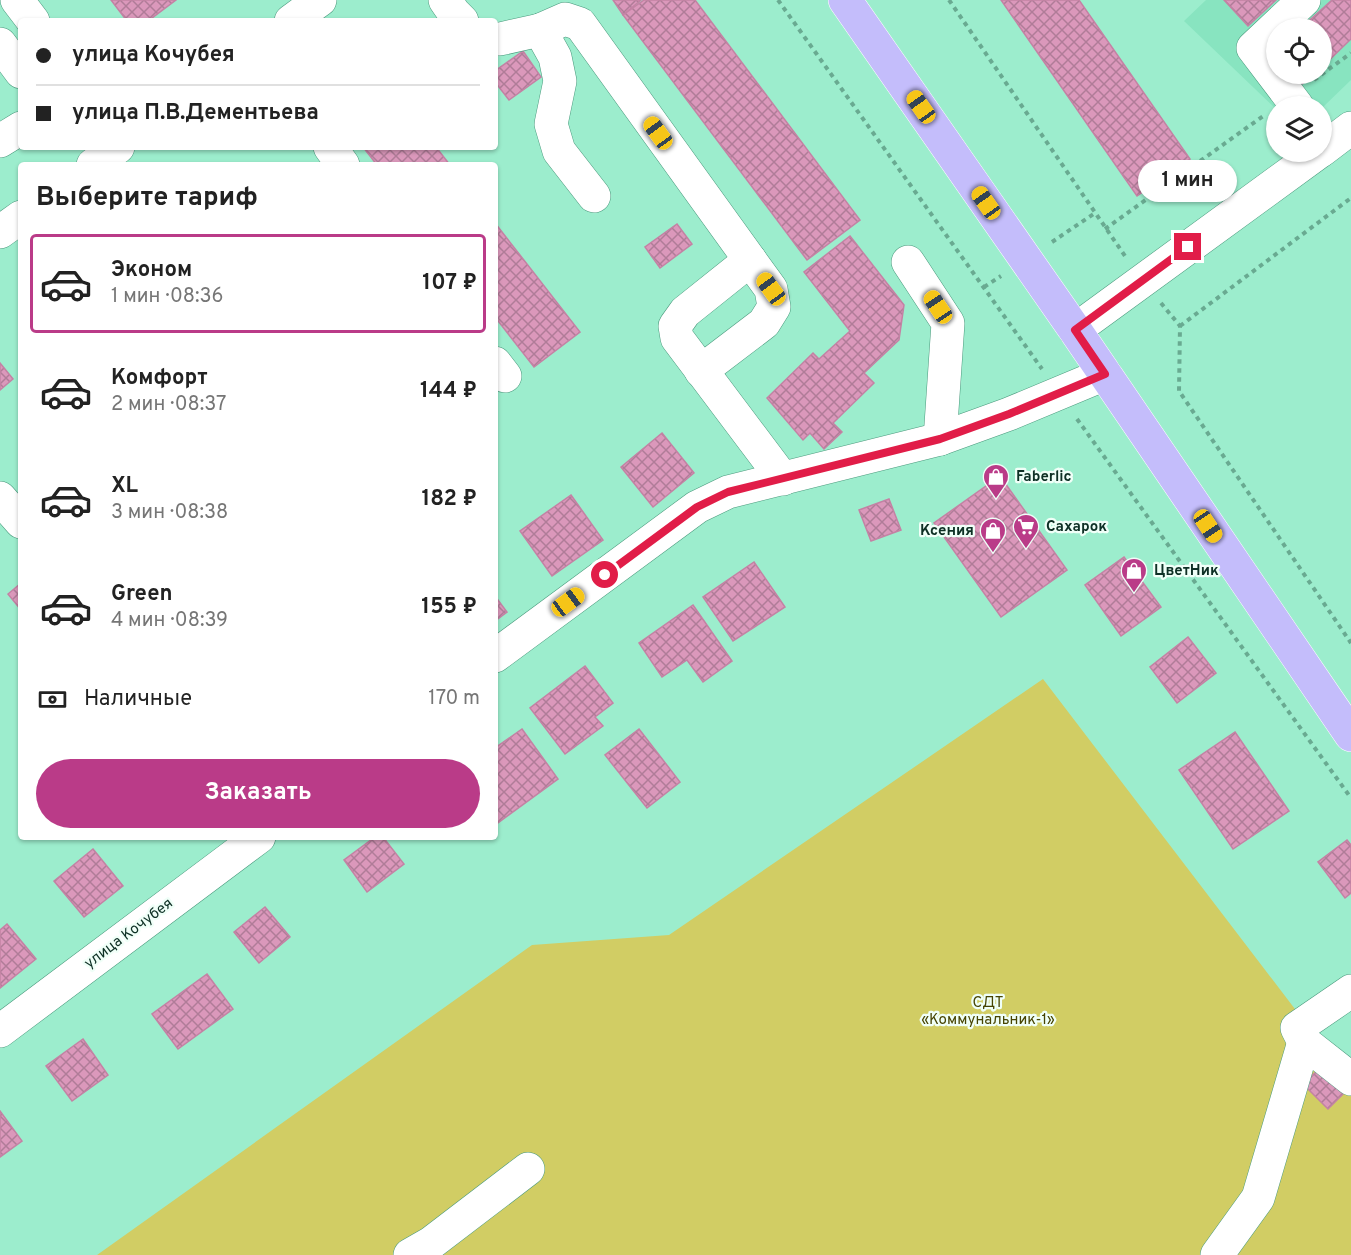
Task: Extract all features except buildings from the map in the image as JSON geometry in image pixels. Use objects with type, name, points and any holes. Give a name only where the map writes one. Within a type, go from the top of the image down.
[{"type":"main road","points":[[845,0],[1075,330],[1351,735]]},
{"type":"street","points":[[17,0],[31,18]]},
{"type":"street","points":[[295,18],[320,0]]},
{"type":"street","points":[[445,0],[459,18]]},
{"type":"street","points":[[1286,96],[1253,48],[1304,0]]},
{"type":"street","points":[[498,39],[540,30],[565,19],[580,24],[771,289],[774,307],[764,323],[701,371]]},
{"type":"street","points":[[540,30],[555,57],[560,81],[551,124],[559,151],[594,196]]},
{"type":"street","points":[[0,44],[18,68]]},
{"type":"street","points":[[0,141],[18,130]]},
{"type":"street","points":[[97,162],[114,150]]},
{"type":"street","points":[[1075,330],[1302,162]]},
{"type":"street","points":[[0,232],[18,219]]},
{"type":"street","points":[[750,260],[685,312],[675,326],[677,338],[783,478]]},
{"type":"street","points":[[908,262],[948,322],[940,439]]},
{"type":"street","points":[[498,654],[697,507],[728,492],[940,439],[1009,414],[1105,374]]},
{"type":"street","points":[[0,498],[18,519]]},
{"type":"street","name":"улица Кочубея","points":[[0,1032],[255,840]]},
{"type":"street","points":[[1351,991],[1297,1028],[1304,1042],[1351,1079]]},
{"type":"street","points":[[1217,1255],[1258,1198],[1304,1042]]},
{"type":"street","points":[[410,1255],[431,1243],[528,1169]]},
{"type":"path","points":[[778,0],[1043,371]]},
{"type":"path","points":[[949,0],[1129,261]]},
{"type":"path","points":[[1297,96],[1351,53]]},
{"type":"path","points":[[1105,229],[1266,118]]},
{"type":"path","points":[[1180,326],[1351,198]]},
{"type":"path","points":[[1050,243],[1095,213]]},
{"type":"path","points":[[984,287],[1010,271]]},
{"type":"path","points":[[1160,301],[1180,326],[1179,391],[1351,643]]},
{"type":"path","points":[[1075,416],[1351,798]]},
{"type":"shaded area","points":[[1206,0],[1351,0],[1351,80],[1332,98],[1332,96],[1266,96],[1266,99],[1184,21]]},
{"type":"green space","name":"СДТ «Коммунальник-1»","points":[[1043,679],[1314,1034],[1351,1068],[1351,1255],[97,1255],[532,945],[669,935]]},
{"type":"place","name":"Faberlic","points":[[996,500]]},
{"type":"place","name":"Сахарок","points":[[1026,550]]},
{"type":"place","name":"Ксения","points":[[993,554]]},
{"type":"place","name":"ЦветНик","points":[[1134,594]]},
{"type":"route","points":[[605,575],[697,507],[728,492],[940,439],[1009,414],[1105,374],[1075,330],[1188,247]]}]
